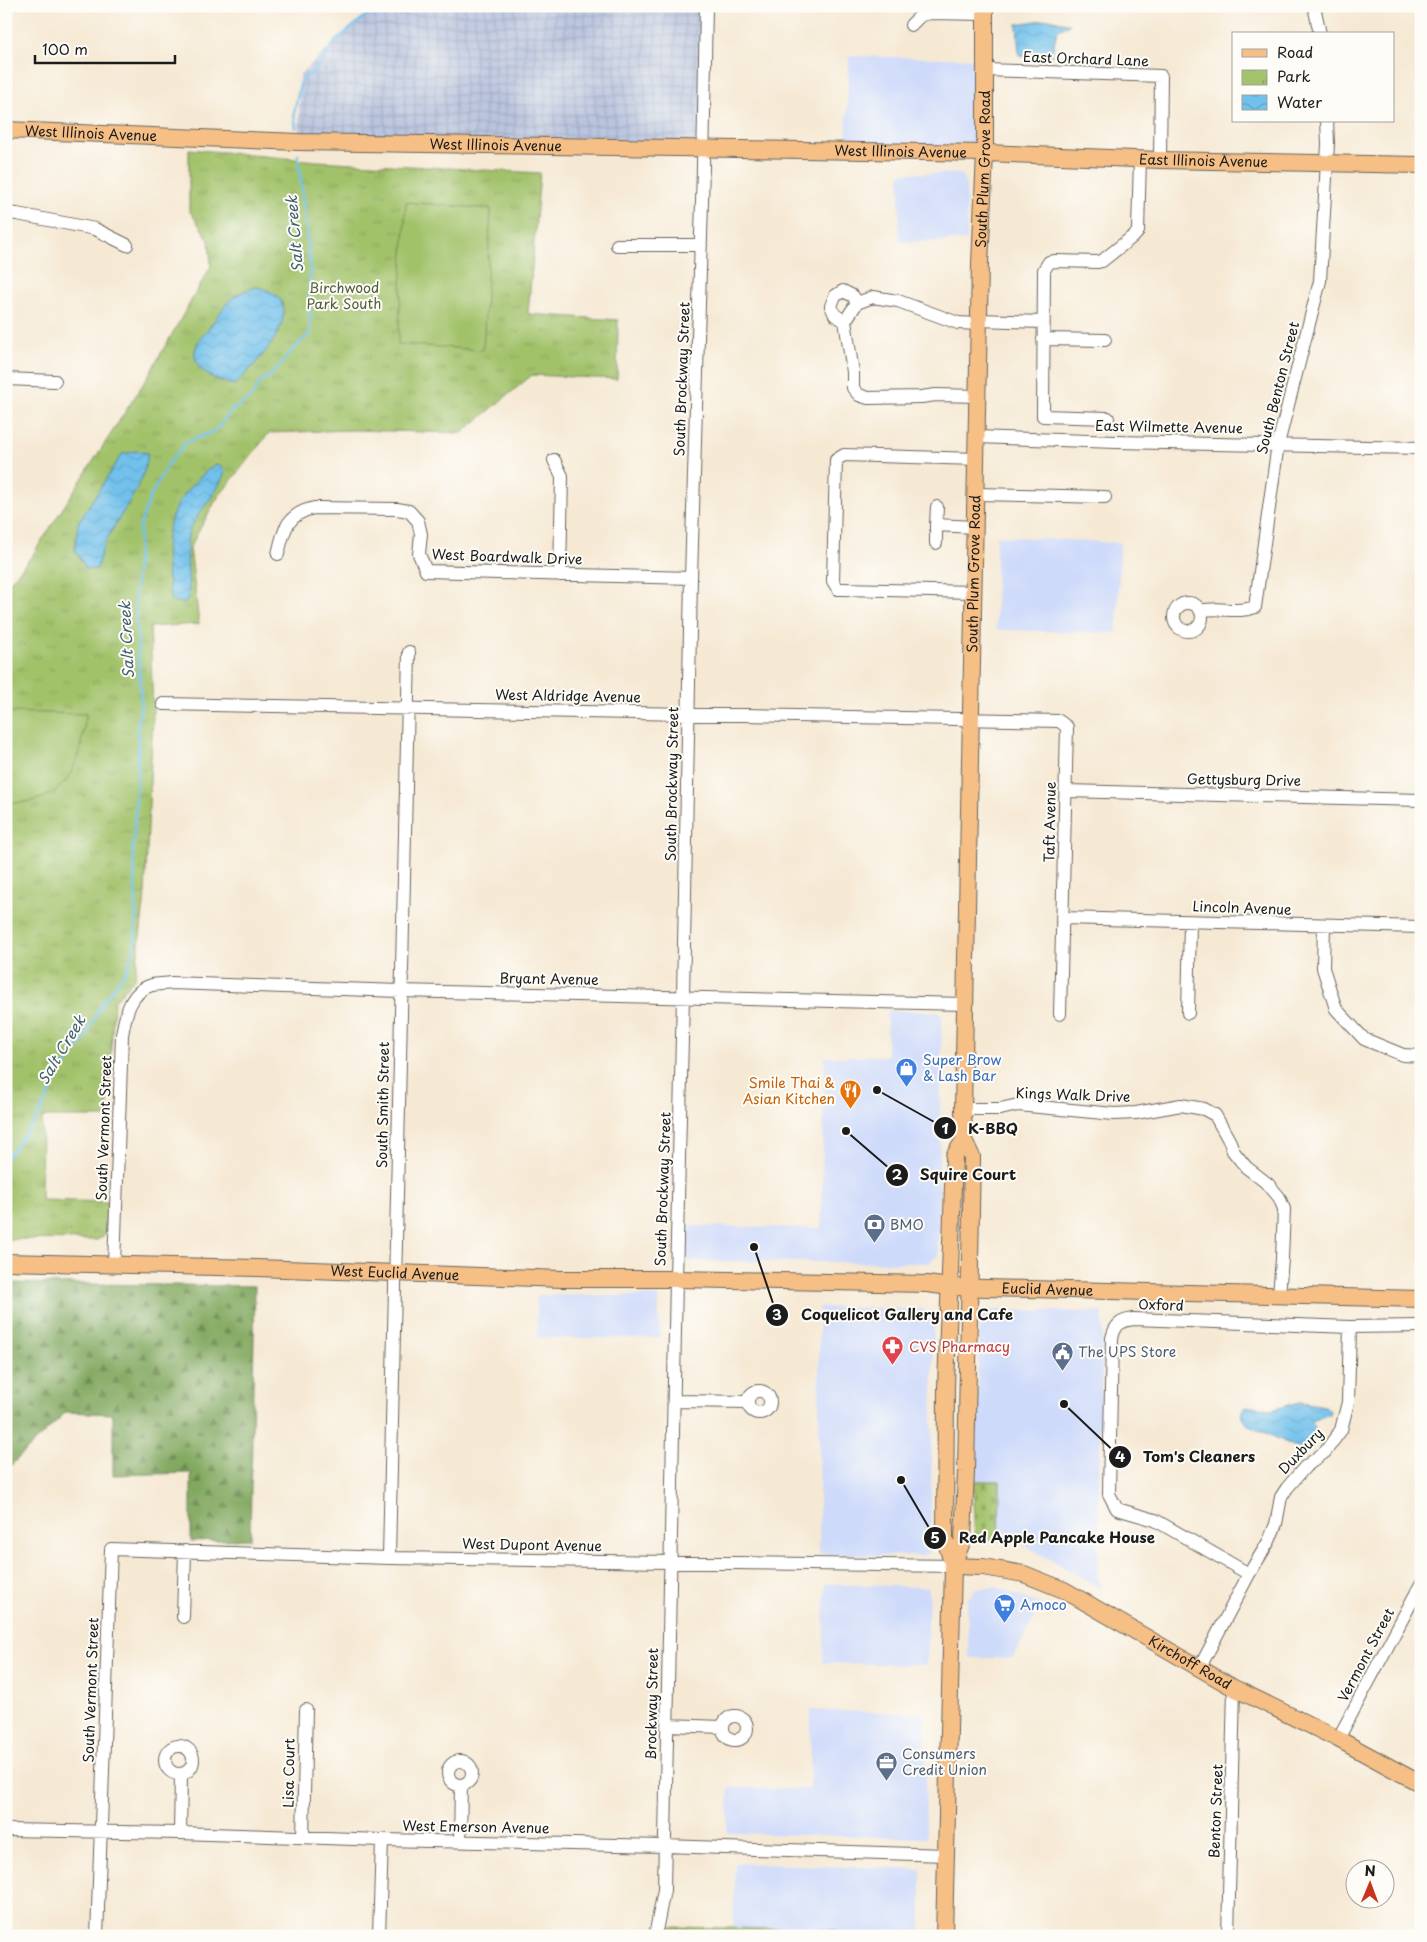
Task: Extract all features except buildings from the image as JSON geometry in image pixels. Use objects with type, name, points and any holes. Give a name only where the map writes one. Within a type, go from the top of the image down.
[{"type":"main road","name":"South Plum Grove Road","points":[[952,1566],[963,1539],[970,1287],[972,1157],[964,1140],[963,1109],[979,322],[985,153],[985,10]]},
{"type":"main road","name":"West Illinois Avenue","points":[[6,130],[299,142],[985,153]]},
{"type":"main road","name":"East Illinois Avenue","points":[[985,153],[1160,160],[1421,165]]},
{"type":"main road","name":"South Plum Grove Road","points":[[944,1936],[952,1566],[944,1538],[946,1388],[954,1156],[964,1140]]},
{"type":"main road","points":[[6,1262],[114,1265]]},
{"type":"main road","name":"West Euclid Avenue","points":[[114,1265],[561,1279],[676,1279]]},
{"type":"main road","name":"Euclid Avenue","points":[[676,1279],[1421,1298]]},
{"type":"main road","name":"Kirchoff Road","points":[[952,1566],[983,1567],[1024,1574],[1064,1590],[1234,1688],[1338,1739],[1421,1784]]},
{"type":"street","name":"South Brockway Street","points":[[670,1563],[684,997],[691,578],[706,6]]},
{"type":"street","points":[[1314,6],[1320,32]]},
{"type":"street","points":[[911,25],[921,15],[985,10]]},
{"type":"street","name":"East Orchard Lane","points":[[985,70],[1161,76],[1160,160]]},
{"type":"street","name":"South Benton Street","points":[[1201,611],[1208,609],[1248,610],[1255,607],[1278,444],[1320,282],[1327,162],[1327,122]]},
{"type":"street","points":[[1108,418],[1043,416],[1044,270],[1046,266],[1055,261],[1098,262],[1136,234],[1140,221],[1140,159]]},
{"type":"street","points":[[6,214],[17,214],[95,230],[127,245]]},
{"type":"street","points":[[617,245],[701,245]]},
{"type":"street","points":[[845,320],[836,315],[831,306],[834,296],[843,291],[853,296],[857,303]]},
{"type":"street","points":[[978,396],[936,395],[868,398],[859,395],[853,388],[845,320],[857,303],[872,297],[898,302],[958,323],[1043,322]]},
{"type":"street","points":[[1043,339],[1105,340]]},
{"type":"street","points":[[6,379],[55,381]]},
{"type":"street","name":"East Wilmette Avenue","points":[[977,437],[1421,448]]},
{"type":"street","points":[[974,592],[838,589],[833,581],[836,460],[840,456],[977,459]]},
{"type":"street","points":[[554,460],[562,476],[560,575]]},
{"type":"street","points":[[976,494],[1105,497]]},
{"type":"street","points":[[936,543],[937,507]]},
{"type":"street","name":"West Boardwalk Drive","points":[[278,554],[282,536],[289,520],[302,510],[314,508],[397,509],[409,510],[418,521],[421,534],[419,554],[426,571],[691,578]]},
{"type":"street","points":[[936,525],[975,527]]},
{"type":"street","name":"South Smith Street","points":[[389,1558],[400,991],[409,652]]},
{"type":"street","name":"West Aldridge Avenue","points":[[163,704],[972,720]]},
{"type":"street","name":"Taft Avenue","points":[[972,720],[1060,721],[1067,727],[1060,1014]]},
{"type":"street","name":"Gettysburg Drive","points":[[1066,790],[1421,800]]},
{"type":"street","name":"Lincoln Avenue","points":[[1062,918],[1421,927]]},
{"type":"street","points":[[1188,1013],[1190,922]]},
{"type":"street","points":[[1324,926],[1323,968],[1336,1009],[1364,1039],[1403,1055],[1421,1056]]},
{"type":"street","name":"Bryant Avenue","points":[[136,996],[150,986],[172,984],[965,1004]]},
{"type":"street","name":"South Vermont Street","points":[[114,1265],[122,1035],[125,1012],[136,996]]},
{"type":"street","name":"Kings Walk Drive","points":[[963,1109],[1000,1110],[1018,1105],[1114,1114],[1136,1113],[1182,1105],[1204,1109],[1215,1115],[1234,1151],[1246,1166],[1268,1184],[1279,1197],[1284,1209],[1279,1295]]},
{"type":"street","name":"Oxford","points":[[1249,1574],[1155,1520],[1117,1509],[1112,1502],[1109,1494],[1112,1338],[1114,1329],[1124,1320],[1133,1319],[1350,1327],[1421,1326]]},
{"type":"street","name":"Duxbury","points":[[1200,1668],[1249,1574],[1269,1541],[1276,1524],[1281,1497],[1305,1467],[1325,1452],[1341,1430],[1348,1402],[1350,1327]]},
{"type":"street","points":[[674,1401],[748,1402]]},
{"type":"street","name":"South Vermont Street","points":[[97,1936],[111,1549]]},
{"type":"street","name":"West Dupont Avenue","points":[[111,1549],[389,1558],[952,1566]]},
{"type":"street","points":[[183,1617],[185,1551]]},
{"type":"street","name":"Brockway Street","points":[[655,1936],[664,1890],[670,1563]]},
{"type":"street","name":"Vermont Street","points":[[1338,1739],[1421,1584]]},
{"type":"street","name":"Benton Street","points":[[1228,1936],[1234,1688]]},
{"type":"street","name":"Lisa Court","points":[[303,1837],[306,1710]]},
{"type":"street","points":[[667,1725],[723,1727]]},
{"type":"street","points":[[180,1833],[181,1774]]},
{"type":"street","points":[[460,1785],[460,1842]]},
{"type":"street","name":"West Emerson Avenue","points":[[6,1830],[180,1833],[946,1855]]},
{"type":"street","points":[[379,1936],[382,1840]]},
{"type":"shaded area","points":[[377,6],[706,6],[703,148],[299,142],[300,74]]},
{"type":"shaded area","points":[[849,56],[985,59],[985,153],[846,150]]},
{"type":"shaded area","points":[[900,173],[962,174],[966,185],[967,240],[899,242]]},
{"type":"shaded area","points":[[996,536],[1120,543],[1117,633],[996,630]]},
{"type":"shaded area","points":[[887,1010],[937,1012],[942,1016],[938,1255],[928,1263],[687,1261],[688,1226],[821,1228],[825,1057],[887,1056]]},
{"type":"shaded area","points":[[537,1295],[658,1296],[660,1338],[537,1338]]},
{"type":"shaded area","points":[[819,1307],[923,1309],[934,1324],[930,1553],[921,1556],[819,1554]]},
{"type":"shaded area","points":[[980,1310],[1103,1312],[1097,1577],[1102,1589],[1024,1545],[1000,1534],[1000,1481],[974,1481]]},
{"type":"shaded area","points":[[825,1584],[929,1587],[927,1665],[823,1663]]},
{"type":"shaded area","points":[[997,1587],[1041,1605],[1013,1658],[969,1658],[967,1600],[976,1589]]},
{"type":"shaded area","points":[[811,1710],[925,1714],[926,1838],[727,1833],[729,1788],[810,1789]]},
{"type":"shaded area","points":[[735,1863],[921,1869],[921,1936],[664,1936],[667,1927],[733,1928]]},
{"type":"green space","name":"Birchwood Park South","points":[[189,149],[316,161],[540,173],[528,314],[618,320],[617,379],[532,375],[462,433],[352,430],[269,433],[216,500],[190,547],[199,624],[150,627],[153,713],[145,896],[135,978],[114,1001],[107,1117],[42,1117],[41,1200],[108,1202],[104,1235],[97,1240],[6,1239],[6,586],[32,556],[147,378],[211,266],[209,240],[189,210]]},
{"type":"green space","points":[[406,202],[491,209],[483,350],[398,344]]},
{"type":"green space","points":[[6,712],[86,714],[74,766],[67,779],[57,789],[44,797],[27,802],[6,803]]},
{"type":"green space","points":[[6,1283],[255,1286],[250,1539],[191,1541],[191,1473],[113,1475],[113,1414],[66,1412],[6,1470]]},
{"type":"green space","points":[[974,1481],[1000,1481],[999,1541],[977,1537],[974,1528]]},
{"type":"green space","points":[[667,1927],[836,1930],[836,1936],[664,1936]]},
{"type":"water","points":[[1049,19],[1070,24],[1057,31],[1051,57],[1019,56],[1017,24]]},
{"type":"water","points":[[257,287],[275,294],[283,305],[283,319],[268,348],[234,385],[219,381],[206,373],[196,362],[197,344],[230,300],[248,289]]},
{"type":"water","points":[[137,451],[148,453],[145,469],[139,483],[107,539],[97,569],[86,569],[75,550],[78,523],[122,454]]},
{"type":"water","points":[[214,465],[220,466],[225,471],[219,486],[191,527],[187,541],[189,596],[185,603],[171,601],[166,555],[169,527],[181,499],[194,483]]},
{"type":"water","points":[[1300,1402],[1325,1406],[1330,1410],[1329,1414],[1312,1421],[1316,1437],[1302,1450],[1247,1424],[1242,1416],[1244,1408],[1254,1406],[1272,1410]]},
{"type":"waterway","name":"Salt Creek","points":[[296,128],[294,113],[301,80],[315,70],[336,41],[377,6]]},
{"type":"waterway","name":"Salt Creek","points":[[6,1159],[38,1116],[61,1071],[84,1040],[102,1003],[128,968],[135,944],[136,900],[133,848],[138,766],[138,721],[141,704],[135,596],[140,526],[150,497],[169,462],[183,447],[184,443],[215,431],[232,410],[252,397],[260,382],[272,374],[297,345],[310,334],[310,264],[298,155]]},
{"type":"place","name":"Super Brow & Lash Bar","points":[[907,1087]]},
{"type":"place","name":"K-BBQ","points":[[877,1090]]},
{"type":"place","name":"Smile Thai & Asian Kitchen","points":[[851,1110]]},
{"type":"place","name":"Squire Court","points":[[846,1131]]},
{"type":"place","name":"BMO","points":[[874,1244]]},
{"type":"place","name":"Coquelicot Gallery and Cafe","points":[[754,1247]]},
{"type":"place","name":"CVS Pharmacy","points":[[893,1366]]},
{"type":"place","name":"The UPS Store","points":[[1062,1371]]},
{"type":"place","name":"Tom's Cleaners","points":[[1064,1404]]},
{"type":"place","name":"Red Apple Pancake House","points":[[901,1480]]},
{"type":"place","name":"Amoco","points":[[1004,1624]]},
{"type":"place","name":"Consumers Credit Union","points":[[886,1781]]}]
